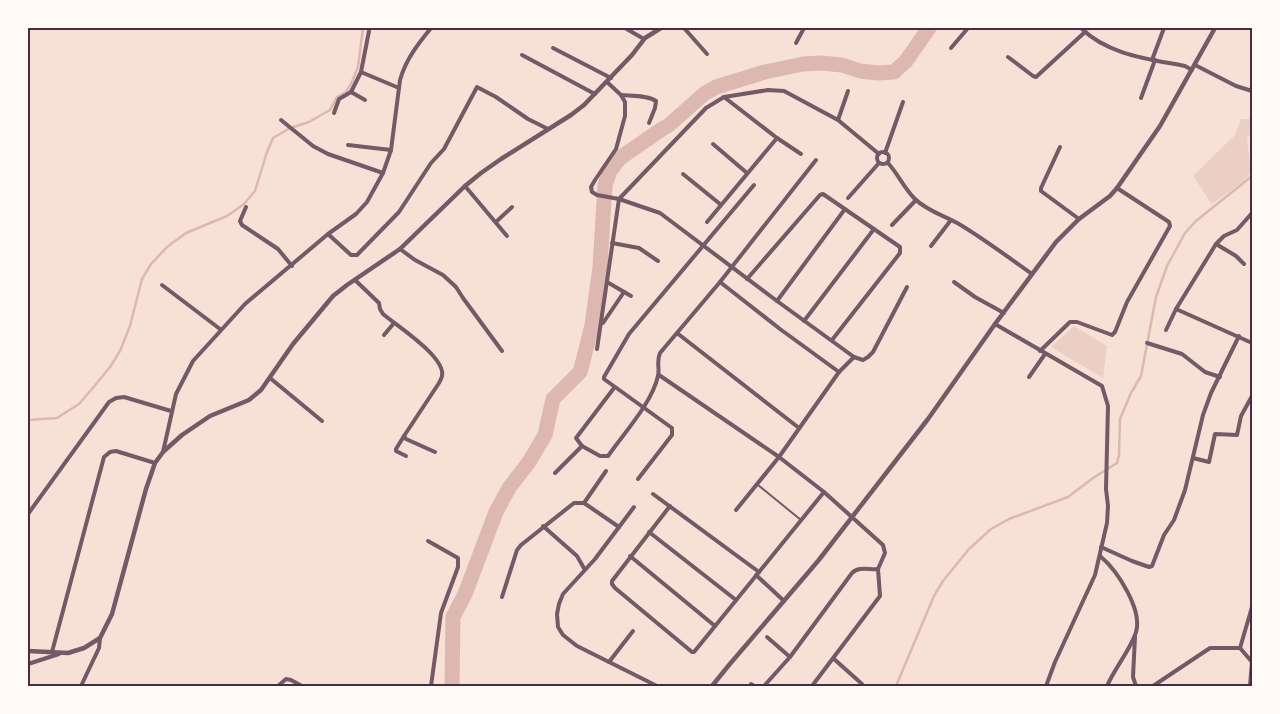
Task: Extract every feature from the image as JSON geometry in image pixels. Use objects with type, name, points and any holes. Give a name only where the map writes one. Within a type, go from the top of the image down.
[{"type":"street","points":[[163,452],[171,411],[182,379],[193,360],[245,304],[328,234],[356,214],[367,202],[383,173],[391,150],[402,70],[411,54],[431,28]]},
{"type":"street","points":[[625,28],[644,39]]},
{"type":"street","points":[[630,28],[644,39]]},
{"type":"street","points":[[81,686],[99,648],[100,638],[112,614],[146,489],[155,463],[163,452],[182,435],[210,416],[249,400],[261,390],[292,344],[332,296],[400,249],[465,186],[501,159],[570,115],[611,78],[644,39],[661,28]]},
{"type":"street","points":[[684,28],[707,54]]},
{"type":"street","points":[[796,43],[804,28]]},
{"type":"street","points":[[951,48],[968,28]]},
{"type":"street","points":[[1081,28],[1101,42],[1122,52],[1193,67],[1252,91]]},
{"type":"street","points":[[1141,98],[1164,28]]},
{"type":"street","points":[[712,686],[852,518],[928,419],[1056,242],[1079,219],[1117,188],[1160,126],[1215,28]]},
{"type":"street","points":[[334,113],[339,99],[351,92],[361,72],[369,31]]},
{"type":"street","points":[[1008,58],[1036,77],[1085,32]]},
{"type":"street","points":[[553,48],[611,78]]},
{"type":"street","points":[[522,55],[595,94]]},
{"type":"street","points":[[361,72],[399,88]]},
{"type":"street","points":[[607,82],[621,95],[626,109],[623,129],[616,149],[591,187],[592,192],[660,212],[776,301],[854,356],[863,360],[873,352],[896,304],[907,287]]},
{"type":"street","points":[[328,234],[350,255],[357,255],[399,212],[431,163],[444,149],[477,87],[496,97],[528,119],[548,129]]},
{"type":"street","points":[[597,349],[619,199],[706,108],[724,97],[768,90],[784,91],[838,120],[879,154],[885,153]]},
{"type":"street","points":[[838,120],[848,91]]},
{"type":"street","points":[[351,92],[365,100]]},
{"type":"street","points":[[621,95],[653,99],[656,102],[649,123]]},
{"type":"street","points":[[724,97],[800,154]]},
{"type":"street","points":[[885,153],[903,102]]},
{"type":"street","points":[[281,120],[312,146],[328,154],[383,173]]},
{"type":"street","points":[[707,222],[720,204],[777,138]]},
{"type":"street","points":[[713,144],[748,173]]},
{"type":"street","points":[[348,145],[391,150]]},
{"type":"street","points":[[1060,147],[1041,191],[1079,219]]},
{"type":"street","points":[[885,153],[889,156],[888,162],[916,200],[974,233],[1032,274]]},
{"type":"street","points":[[879,154],[877,159],[879,163]]},
{"type":"street","points":[[614,388],[576,438],[582,446],[600,456],[608,456],[643,408],[659,375],[657,360],[660,353],[720,282],[816,160]]},
{"type":"street","points":[[848,198],[879,163],[888,162]]},
{"type":"street","points":[[683,174],[720,204]]},
{"type":"street","points":[[638,479],[668,440],[673,431],[672,428],[606,382],[604,377],[628,334],[754,185]]},
{"type":"street","points":[[465,186],[507,236]]},
{"type":"street","points":[[1040,351],[1070,322],[1076,322],[1112,335],[1127,302],[1169,228],[1168,222],[1117,188]]},
{"type":"street","points":[[747,279],[820,195],[823,194],[900,247],[900,254],[832,340]]},
{"type":"street","points":[[892,225],[916,200]]},
{"type":"street","points":[[246,207],[240,221],[242,225],[278,249],[292,266]]},
{"type":"street","points":[[496,221],[512,207]]},
{"type":"street","points":[[776,301],[845,210]]},
{"type":"street","points":[[1166,330],[1176,309],[1216,244],[1224,236],[1237,230],[1252,213]]},
{"type":"street","points":[[931,246],[952,220]]},
{"type":"street","points":[[804,321],[874,229]]},
{"type":"street","points":[[612,243],[639,248],[658,261]]},
{"type":"street","points":[[1216,244],[1236,256],[1244,264]]},
{"type":"street","points":[[400,249],[415,260],[443,275],[456,287],[502,351]]},
{"type":"street","points":[[355,280],[374,298],[383,314],[422,344],[432,354],[442,369],[442,376],[396,446],[396,451],[406,456]]},
{"type":"street","points":[[607,282],[631,296]]},
{"type":"street","points":[[720,282],[839,372]]},
{"type":"street","points":[[954,282],[1004,313]]},
{"type":"street","points":[[162,285],[220,329]]},
{"type":"street","points":[[602,324],[624,292]]},
{"type":"street","points":[[1176,309],[1252,343]]},
{"type":"street","points":[[384,335],[394,324]]},
{"type":"street","points":[[995,324],[1102,386],[1108,406],[1106,489],[1108,506],[1107,522],[1100,556],[1095,575],[1046,686]]},
{"type":"street","points":[[677,333],[799,428]]},
{"type":"street","points":[[1101,547],[1132,561],[1152,566],[1164,535],[1174,520],[1185,490],[1203,415],[1239,336]]},
{"type":"street","points":[[1147,343],[1182,354],[1205,372],[1220,377]]},
{"type":"street","points":[[1029,377],[1045,354]]},
{"type":"street","points":[[736,510],[779,457],[839,372],[854,356]]},
{"type":"street","points":[[659,375],[779,457],[824,492],[883,545],[885,552],[878,569],[880,596],[812,686]]},
{"type":"street","points":[[270,378],[322,421]]},
{"type":"street","points":[[1193,458],[1209,462],[1215,434],[1237,436],[1241,416],[1252,396]]},
{"type":"street","points":[[28,514],[109,402],[116,398],[124,397],[171,411]]},
{"type":"street","points":[[404,436],[435,452]]},
{"type":"street","points":[[555,473],[582,446]]},
{"type":"street","points":[[52,652],[104,457],[110,452],[116,451],[155,463]]},
{"type":"street","points":[[584,503],[606,471]]},
{"type":"street","points":[[670,506],[612,580],[612,586],[692,652],[696,650],[824,492]]},
{"type":"street","points":[[653,494],[757,574],[784,601]]},
{"type":"street","points":[[502,597],[521,545],[574,503],[584,503],[619,527]]},
{"type":"street","points":[[634,507],[585,570],[563,594],[557,614],[558,627],[563,635],[577,646],[657,686]]},
{"type":"street","points":[[543,526],[577,556],[585,570]]},
{"type":"street","points":[[649,532],[736,600]]},
{"type":"street","points":[[428,541],[458,558],[458,567],[441,613],[431,686]]},
{"type":"street","points":[[630,556],[715,626]]},
{"type":"street","points":[[1100,556],[1121,582],[1138,619],[1135,635],[1107,686]]},
{"type":"street","points":[[764,686],[790,657],[852,573],[856,569],[878,569]]},
{"type":"street","points":[[1240,648],[1252,607]]},
{"type":"street","points":[[609,662],[633,631]]},
{"type":"street","points":[[1135,635],[1133,677],[1136,686]]},
{"type":"street","points":[[767,636],[790,657]]},
{"type":"street","points":[[28,664],[84,648],[100,638]]},
{"type":"street","points":[[1152,686],[1210,648],[1240,648],[1252,662],[1250,686]]},
{"type":"street","points":[[28,651],[59,654]]},
{"type":"street","points":[[834,659],[862,684]]},
{"type":"street","points":[[278,686],[286,680],[290,680],[302,686]]},
{"type":"lane","points":[[758,484],[801,520]]},
{"type":"shaded area","points":[[1241,119],[1252,119],[1252,133],[1247,137],[1251,173],[1212,204],[1193,176],[1235,135]]},
{"type":"shaded area","points":[[1074,326],[1107,346],[1103,378],[1051,347]]},
{"type":"waterway","points":[[28,420],[57,418],[79,404],[110,367],[120,351],[130,326],[142,279],[151,264],[167,247],[186,233],[227,216],[244,204],[255,191],[273,138],[290,128],[309,122],[330,110],[337,97],[346,92],[358,67],[363,28]]},
{"type":"waterway","points":[[452,686],[453,617],[465,594],[496,512],[509,488],[529,462],[545,435],[553,399],[580,372],[592,325],[600,267],[605,185],[610,171],[620,158],[669,125],[704,94],[716,87],[765,72],[803,64],[821,63],[842,65],[860,71],[894,72],[906,61],[929,28]]},
{"type":"waterway","points":[[896,686],[934,596],[943,581],[969,549],[991,529],[1009,519],[1068,497],[1117,463],[1120,419],[1131,393],[1141,376],[1156,297],[1167,266],[1185,233],[1196,221],[1252,176]]}]
